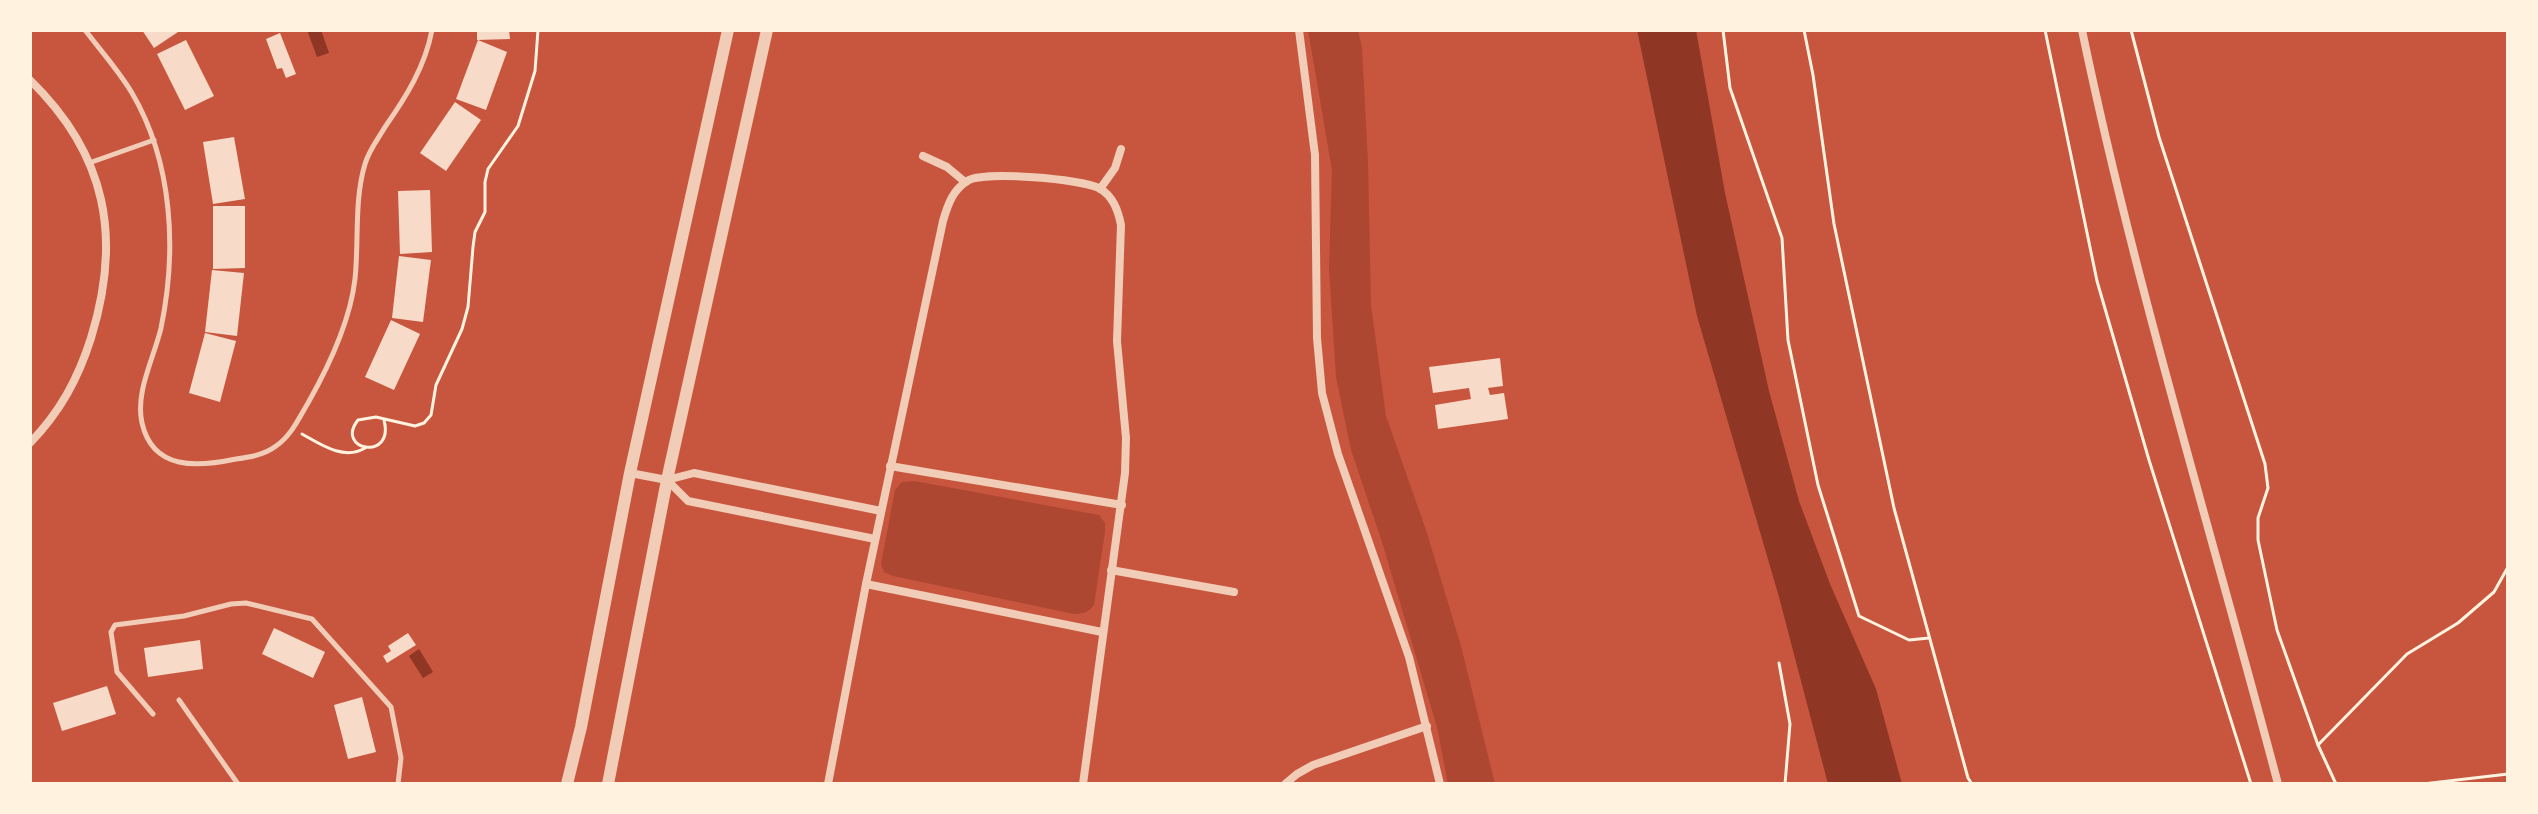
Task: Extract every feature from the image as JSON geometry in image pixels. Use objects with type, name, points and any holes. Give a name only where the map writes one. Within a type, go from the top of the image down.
[{"type":"street","points":[[567,784],[581,727],[630,473],[728,30]]},
{"type":"street","points":[[608,784],[667,480],[767,30]]},
{"type":"street","points":[[1299,30],[1315,155],[1317,338],[1322,393],[1338,454],[1394,611],[1440,784]]},
{"type":"street","points":[[2082,30],[2140,283],[2278,784]]},
{"type":"street","points":[[30,80],[64,118],[89,163],[104,211],[107,236],[107,261],[99,311],[74,383],[62,406],[30,443]]},
{"type":"street","points":[[1100,189],[1115,168],[1121,149]]},
{"type":"street","points":[[923,156],[947,167],[965,182]]},
{"type":"street","points":[[840,784],[829,783],[875,539],[943,221],[951,196],[965,182],[992,175],[1079,182],[1100,189],[1114,203],[1121,225],[1117,341],[1126,455],[1122,505],[1083,784]]},
{"type":"street","points":[[890,466],[1122,505]]},
{"type":"street","points":[[630,473],[667,480],[694,473],[881,511]]},
{"type":"street","points":[[667,480],[688,501],[875,539]]},
{"type":"street","points":[[1111,570],[1234,592]]},
{"type":"street","points":[[866,584],[1102,632]]},
{"type":"street","points":[[1285,784],[1313,765],[1427,726]]},
{"type":"lane","points":[[85,30],[130,90],[154,140],[166,193],[170,248],[165,307],[141,399],[141,421],[145,433],[160,453],[183,464],[213,464],[266,452],[285,439],[293,429],[315,390],[348,315],[355,280],[364,165],[374,143],[416,79],[432,30]]},
{"type":"lane","points":[[89,163],[154,140]]},
{"type":"lane","points":[[153,714],[117,672],[111,632],[115,625],[184,616],[246,603],[305,617],[321,627],[391,707],[401,758],[398,784]]},
{"type":"lane","points":[[179,700],[238,784]]},
{"type":"path","points":[[384,420],[386,428],[380,443],[373,448],[357,444],[353,435],[354,426],[367,416],[415,426],[424,423],[431,415],[436,385],[462,329],[468,307],[475,232],[485,212],[488,169],[518,126],[535,71],[538,30]]},
{"type":"path","points":[[1723,30],[1730,88],[1782,238],[1788,340],[1818,485],[1859,616],[1909,640],[1929,638]]},
{"type":"path","points":[[1804,30],[1834,224],[1894,508],[1959,748],[1972,784]]},
{"type":"path","points":[[2045,30],[2097,281],[2149,460],[2251,784]]},
{"type":"path","points":[[2131,30],[2159,137],[2259,439],[2268,488],[2258,518],[2258,540],[2277,630],[2318,745],[2336,784]]},
{"type":"path","points":[[293,429],[327,448],[348,454],[365,448]]},
{"type":"path","points":[[2318,745],[2407,654],[2458,623],[2494,592],[2508,567]]},
{"type":"path","points":[[1779,663],[1790,724],[1785,784]]},
{"type":"path","points":[[2423,784],[2508,774]]},
{"type":"shaded area","points":[[307,30],[321,30],[329,53],[317,57]]},
{"type":"shaded area","points":[[1308,30],[1358,30],[1362,48],[1368,162],[1371,305],[1386,416],[1427,533],[1461,646],[1495,784],[1448,784],[1437,727],[1351,450],[1336,377],[1329,268],[1332,170]]},
{"type":"shaded area","points":[[1637,30],[1696,30],[1725,193],[1769,391],[1799,501],[1830,584],[1876,689],[1902,784],[1828,784],[1779,597],[1697,316]]},
{"type":"shaded area","points":[[914,481],[1099,515],[1105,523],[1105,532],[1094,605],[1086,612],[1074,614],[884,572],[881,564],[895,490],[902,482]]},
{"type":"shaded area","points":[[419,649],[433,672],[423,678],[409,656]]},
{"type":"building","points":[[142,30],[181,30],[154,48]]},
{"type":"building","points":[[477,30],[509,30],[510,39],[477,40]]},
{"type":"building","points":[[280,33],[296,74],[286,78],[282,68],[277,69],[266,39]]},
{"type":"building","points":[[186,40],[214,96],[185,110],[157,54]]},
{"type":"building","points":[[478,40],[507,52],[486,110],[456,99]]},
{"type":"building","points":[[455,102],[481,120],[446,171],[420,153]]},
{"type":"building","points":[[234,137],[245,199],[213,204],[203,142]]},
{"type":"building","points":[[430,190],[432,252],[400,254],[398,191]]},
{"type":"building","points":[[213,206],[245,206],[245,268],[213,269]]},
{"type":"building","points":[[399,256],[431,260],[423,322],[392,318]]},
{"type":"building","points":[[212,270],[244,273],[237,336],[205,332]]},
{"type":"building","points":[[391,320],[420,334],[394,390],[365,377]]},
{"type":"building","points":[[205,333],[236,341],[220,402],[189,393]]},
{"type":"building","points":[[1500,358],[1503,386],[1488,388],[1490,395],[1504,393],[1508,419],[1438,429],[1435,405],[1471,399],[1469,388],[1433,393],[1429,367]]},
{"type":"building","points":[[274,628],[325,652],[313,678],[262,654]]},
{"type":"building","points":[[408,633],[416,645],[387,663],[383,656],[391,651],[388,646]]},
{"type":"building","points":[[200,640],[203,669],[148,677],[144,648]]},
{"type":"building","points":[[107,686],[116,714],[62,731],[53,703]]},
{"type":"building","points":[[362,697],[376,752],[348,759],[334,705]]}]
